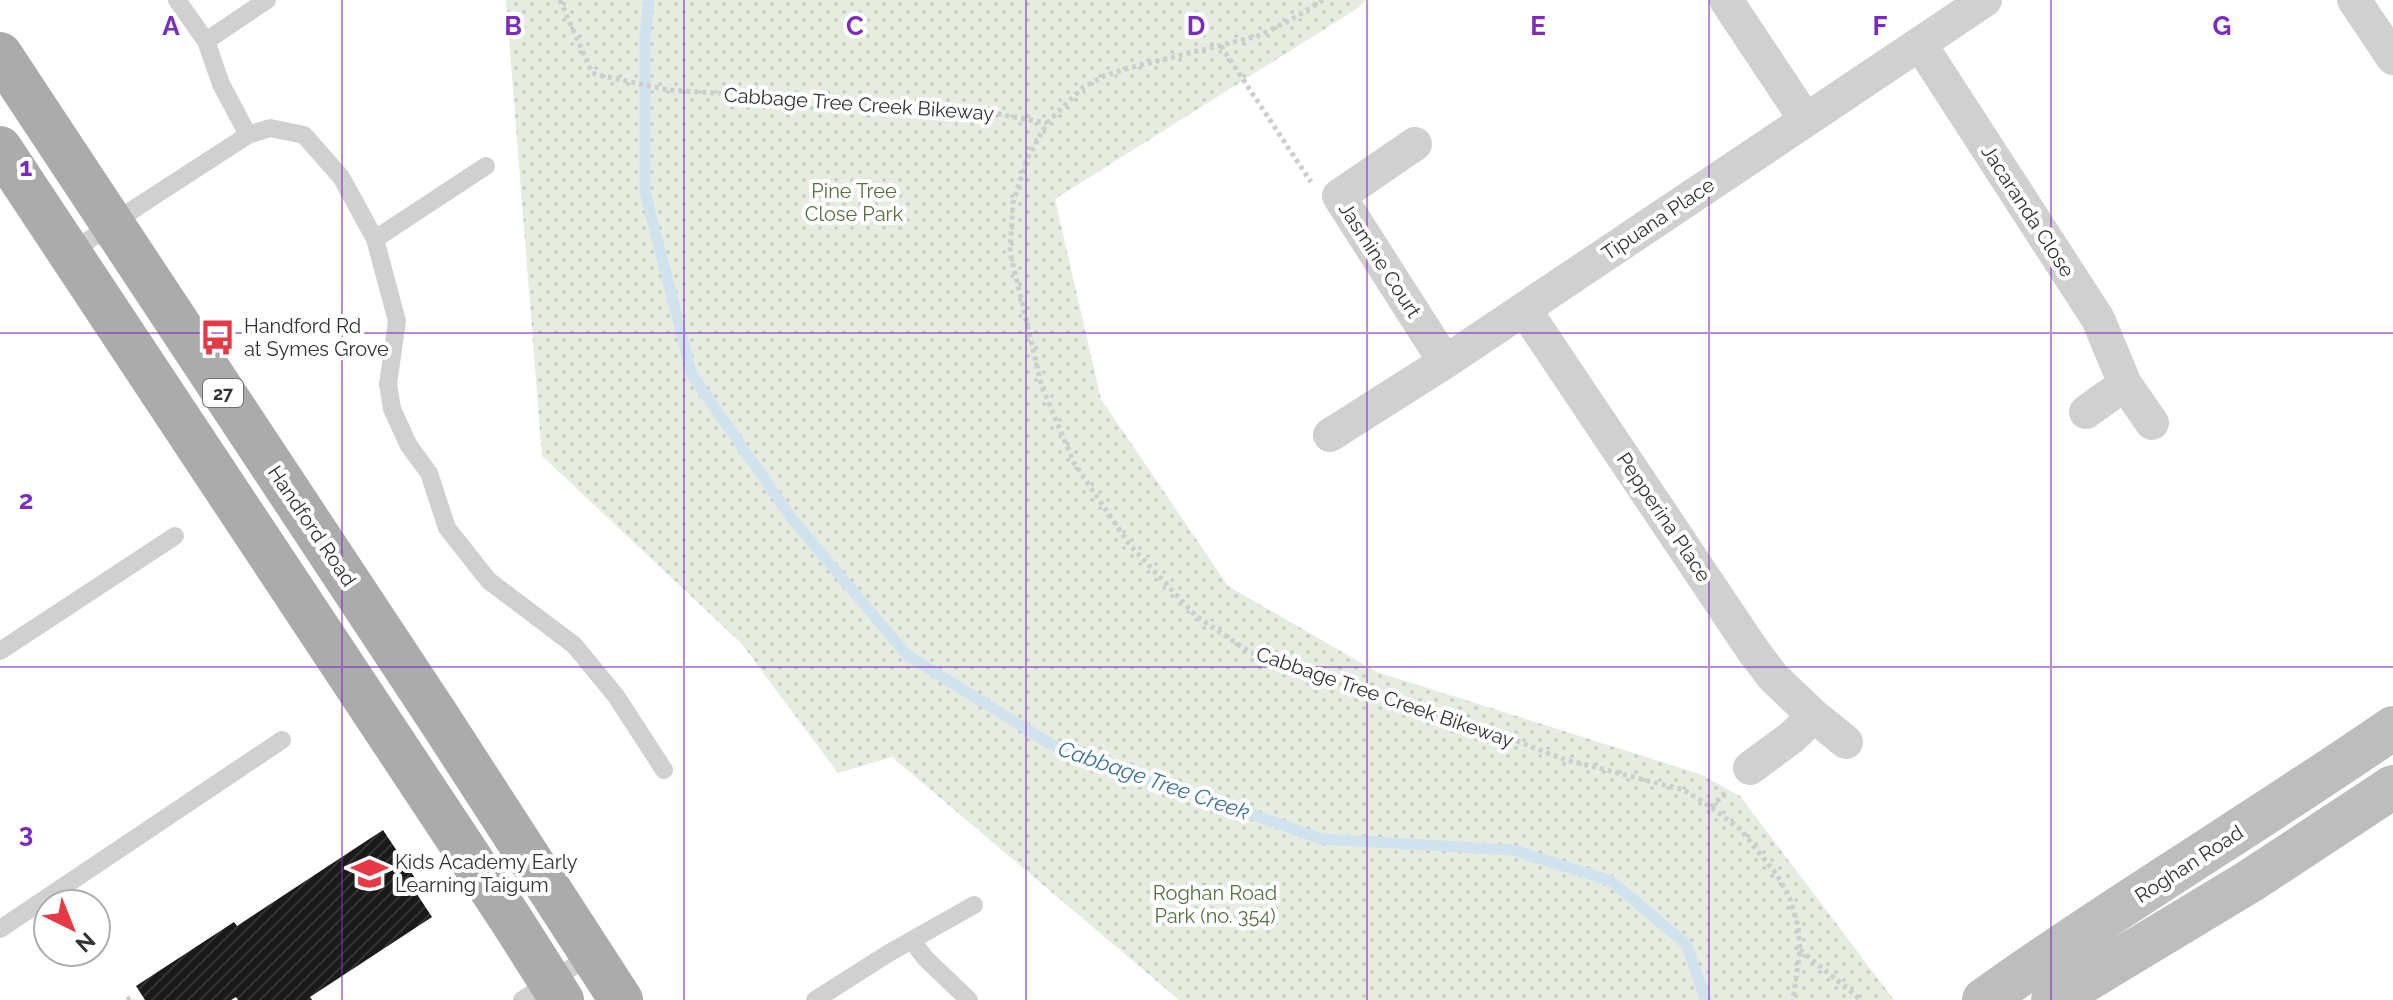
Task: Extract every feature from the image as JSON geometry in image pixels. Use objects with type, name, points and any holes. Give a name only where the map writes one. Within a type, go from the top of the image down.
[{"type":"main road","name":"Handford Road","points":[[3,66],[438,717],[621,1000]]},
{"type":"main road","name":"27","points":[[0,148],[510,918],[544,994]]},
{"type":"main road","name":"Roghan Road","points":[[1984,1000],[2393,728]]},
{"type":"main road","points":[[2053,1000],[2250,881],[2393,787]]},
{"type":"street","points":[[1726,0],[1805,119]]},
{"type":"street","name":"Tipuana Place","points":[[1330,435],[1445,362],[1985,0]]},
{"type":"street","points":[[2354,0],[2388,38]]},
{"type":"street","name":"Jacaranda Close","points":[[1920,44],[2098,319],[2125,384],[2152,423]]},
{"type":"street","name":"Jasmine Court","points":[[1415,144],[1339,196],[1445,362]]},
{"type":"street","name":"Pepperina Place","points":[[1524,309],[1754,652],[1773,677],[1846,742]]},
{"type":"street","points":[[2086,412],[2125,384]]},
{"type":"street","points":[[1750,768],[1814,716]]},
{"type":"lane","points":[[177,0],[206,41],[221,84],[248,135]]},
{"type":"lane","points":[[206,41],[267,0]]},
{"type":"lane","points":[[70,253],[248,135],[270,128],[304,135],[341,177],[375,239],[397,321],[388,384],[392,409],[409,446],[429,473],[447,528],[489,581],[574,645],[616,696],[664,770]]},
{"type":"lane","points":[[375,239],[486,166]]},
{"type":"lane","points":[[0,651],[175,536]]},
{"type":"lane","points":[[0,929],[282,740]]},
{"type":"lane","points":[[815,1000],[974,905]]},
{"type":"lane","points":[[912,941],[926,959],[969,1000]]},
{"type":"lane","points":[[544,994],[591,955]]},
{"type":"path","name":"Cabbage Tree Creek Bikeway","points":[[560,0],[592,73],[669,90],[981,111],[1047,123]]},
{"type":"path","name":"Cabbage Tree Creek Bikeway","points":[[1323,0],[1258,36],[1104,76],[1082,88],[1047,123],[1027,159],[1013,203],[1010,252],[1042,387],[1074,463],[1129,544],[1196,616],[1245,649],[1283,667],[1486,729],[1563,759],[1684,790],[1711,807],[1741,830],[1777,875],[1790,899],[1798,926],[1800,950],[1793,1000]]},
{"type":"path","points":[[1221,46],[1313,186],[1339,196]]},
{"type":"path","points":[[1800,950],[1861,1000]]},
{"type":"green space","name":"Pine Tree Close Park","points":[[506,0],[1366,0],[1358,8],[1055,199],[1101,399],[1228,586],[1377,672],[1700,774],[1740,796],[1894,1000],[1179,1000],[892,757],[838,773],[741,643],[542,456]]},
{"type":"building","name":"Kids Academy Early Learning Taigum","points":[[383,830],[415,878],[409,882],[432,917],[310,997],[312,1000],[238,1000],[236,997],[231,1000],[145,1000],[136,986],[234,922],[237,926]]},
{"type":"waterway","name":"Cabbage Tree Creek","points":[[649,0],[645,36],[645,192],[692,375],[793,520],[907,655],[1052,745],[1322,839],[1513,850],[1611,881],[1686,944],[1706,1000]]},
{"type":"place","name":"Handford Rd at Symes Grove","points":[[218,338]]},
{"type":"place","name":"Kids Academy Early Learning Taigum","points":[[369,874]]},
{"type":"park label","name":"Roghan Road Park (no. 354)","points":[[1215,904]]}]
